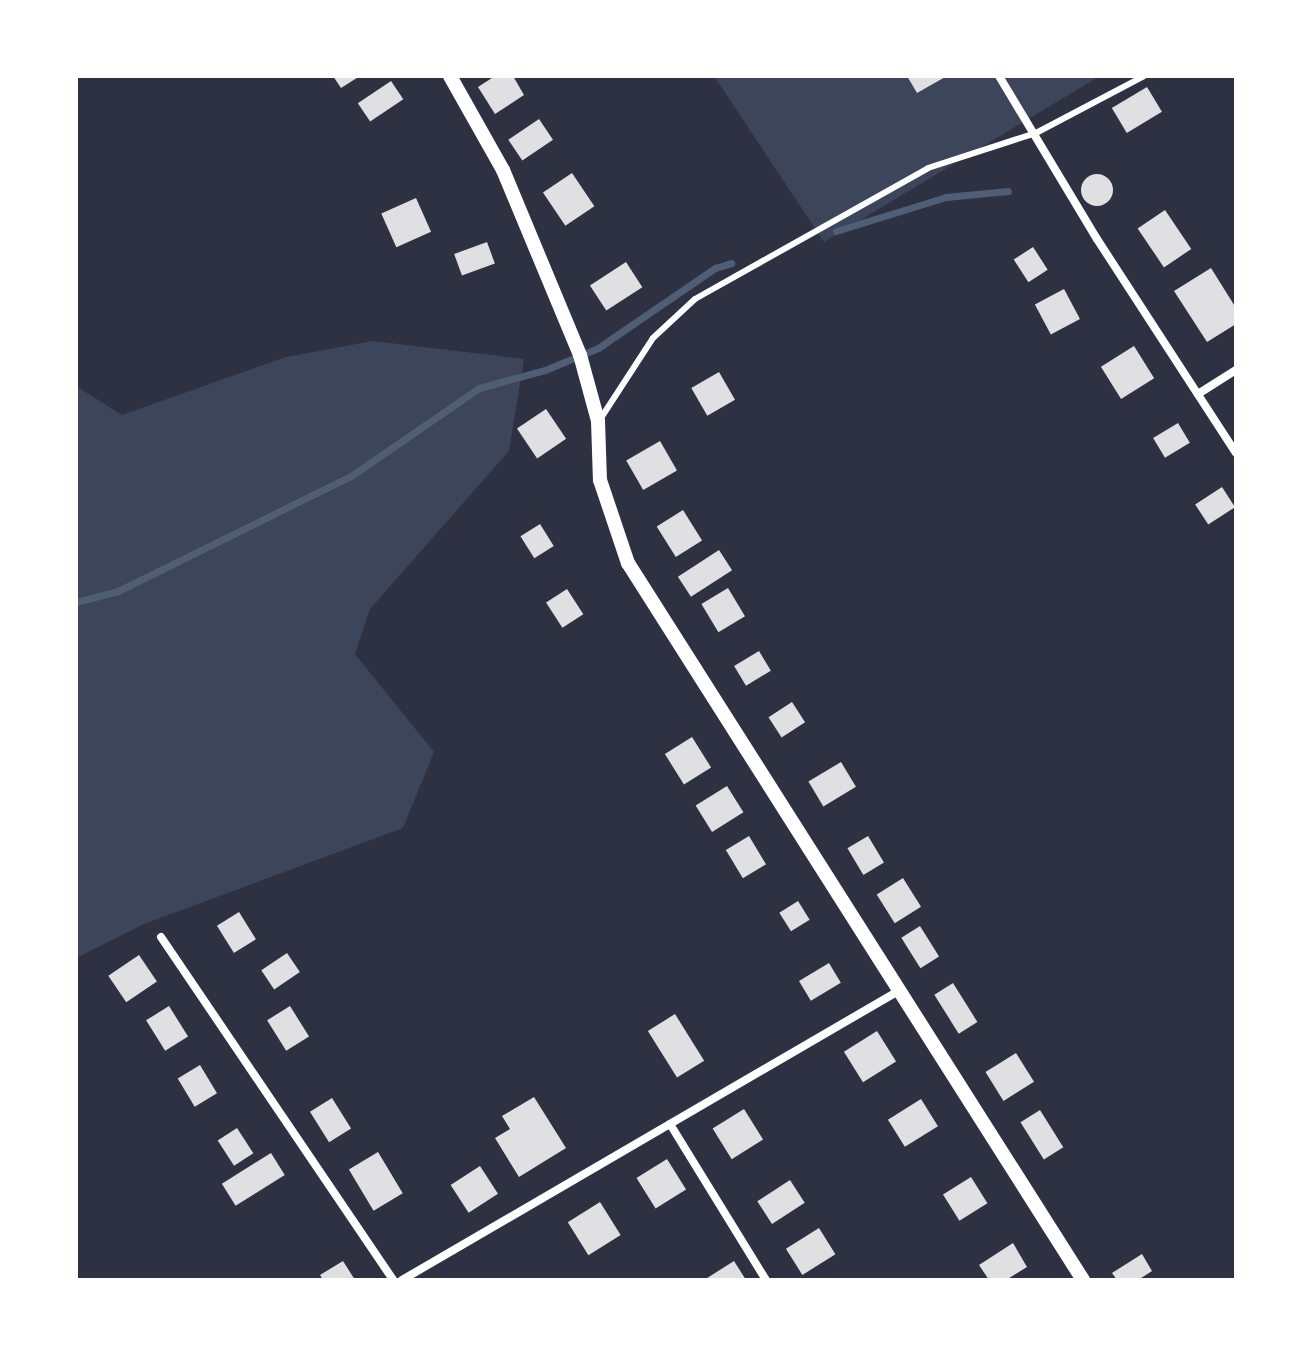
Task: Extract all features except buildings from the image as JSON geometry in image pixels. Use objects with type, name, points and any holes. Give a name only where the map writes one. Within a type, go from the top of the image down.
[{"type":"street","points":[[450,76],[503,170],[541,254],[580,355],[598,421],[600,480],[628,563],[1083,1280]]},
{"type":"street","points":[[999,76],[1236,453]]},
{"type":"street","points":[[1198,394],[1236,370]]},
{"type":"street","points":[[161,937],[393,1280]]},
{"type":"street","points":[[402,1280],[900,990]]},
{"type":"street","points":[[670,1124],[766,1280]]},
{"type":"lane","points":[[598,421],[653,338],[695,299],[928,168],[1036,133],[1144,76]]},
{"type":"shaded area","points":[[714,76],[1100,76],[824,242]]},
{"type":"shaded area","points":[[373,341],[524,359],[509,451],[370,609],[355,654],[434,752],[403,828],[144,924],[76,958],[76,386],[122,415],[286,357]]},
{"type":"waterway","points":[[836,231],[946,197],[1008,191]]},
{"type":"waterway","points":[[76,602],[118,591],[351,476],[479,388],[545,370],[598,348],[715,268],[731,263]]}]
